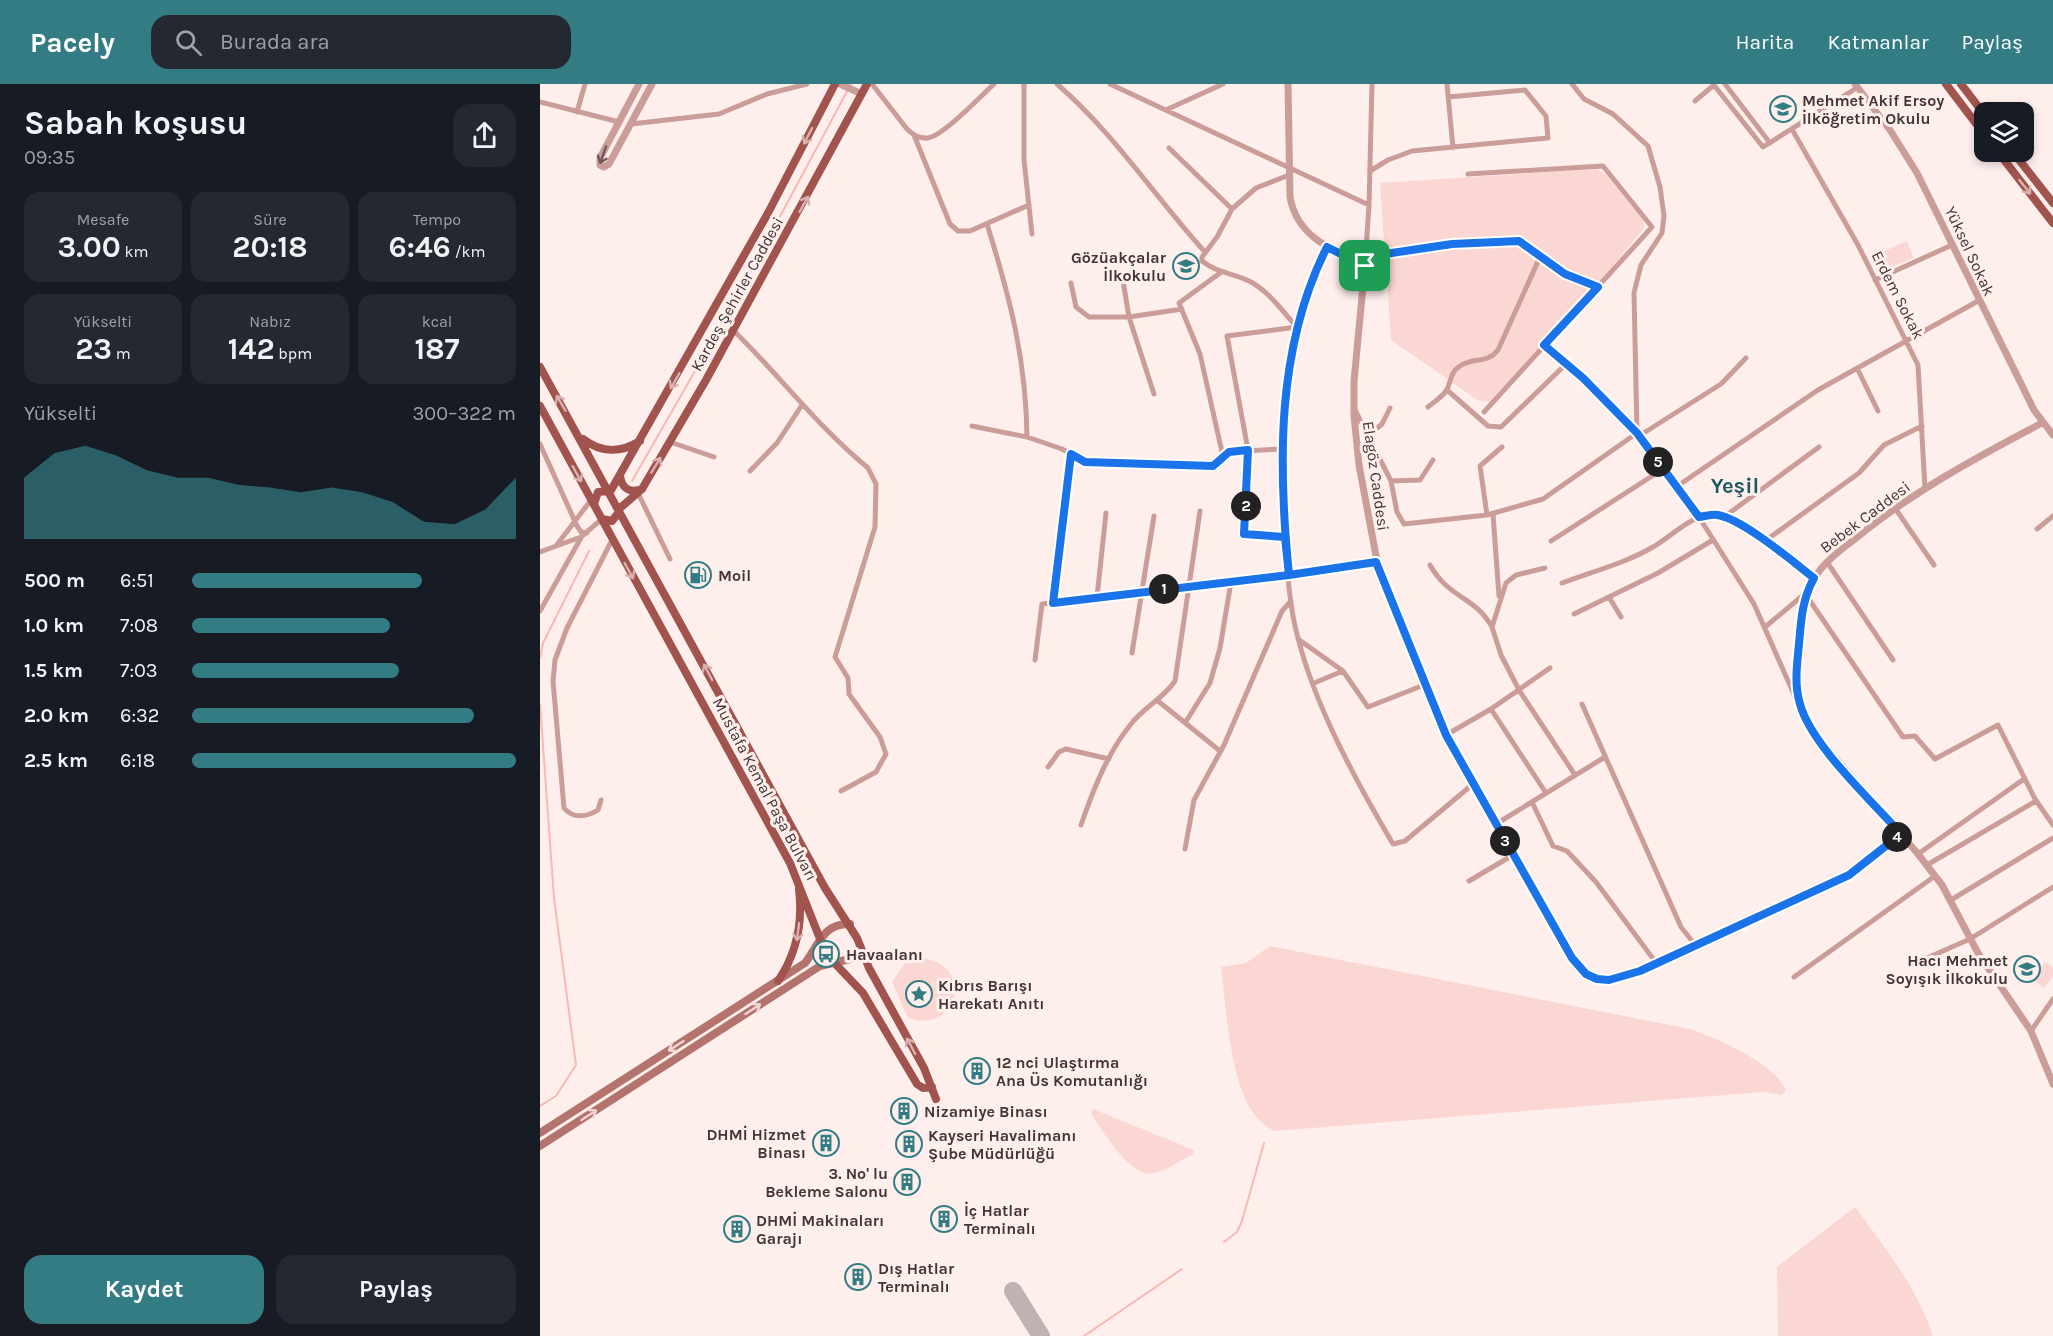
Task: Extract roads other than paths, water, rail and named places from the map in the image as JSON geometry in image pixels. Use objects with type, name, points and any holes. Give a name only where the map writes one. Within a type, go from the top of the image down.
[{"type":"main road","name":"Kardeş Şehirler Caddesi","points":[[593,502],[598,492],[610,491],[640,441],[768,213],[835,84]]},
{"type":"main road","name":"Kardeş Şehirler Caddesi","points":[[602,519],[612,521],[640,491],[670,442],[734,331],[867,84]]},
{"type":"main road","points":[[1946,84],[1974,121]]},
{"type":"main road","points":[[1961,84],[1975,102]]},
{"type":"main road","points":[[2006,162],[2053,223]]},
{"type":"main road","points":[[2021,162],[2053,203]]},
{"type":"main road","points":[[540,367],[610,491]]},
{"type":"main road","points":[[540,406],[593,502]]},
{"type":"main road","points":[[580,437],[594,447],[611,450],[630,447],[640,441]]},
{"type":"main road","points":[[620,475],[622,485],[627,489],[640,491]]},
{"type":"main road","name":"Mustafa Kemal Paşa Bulvarı","points":[[610,491],[825,888],[850,924],[936,1099]]},
{"type":"main road","name":"Mustafa Kemal Paşa Bulvarı","points":[[593,502],[798,880],[826,954],[863,993],[916,1084],[923,1088],[932,1087]]},
{"type":"main road","points":[[778,981],[789,964],[797,942],[801,906],[798,880]]},
{"type":"main road","points":[[540,1133],[805,963],[821,938],[832,927],[850,924]]},
{"type":"main road","points":[[540,1146],[820,966],[850,959],[861,949]]},
{"type":"street","points":[[577,112],[585,84]]},
{"type":"street","points":[[639,84],[600,158],[600,165],[604,167],[609,164],[652,84]]},
{"type":"street","points":[[631,124],[719,114],[789,86],[807,84]]},
{"type":"street","points":[[840,84],[862,94]]},
{"type":"street","points":[[872,84],[914,135],[952,227],[964,232],[1029,205]]},
{"type":"street","points":[[914,135],[925,138],[935,135],[994,84]]},
{"type":"street","points":[[1024,84],[1024,160],[1032,234]]},
{"type":"street","points":[[1057,84],[1142,173],[1174,218],[1205,252]]},
{"type":"street","points":[[1110,84],[1168,109],[1289,172],[1370,205]]},
{"type":"street","points":[[1168,109],[1223,84]]},
{"type":"street","points":[[1288,84],[1290,197],[1297,219],[1309,235],[1365,266],[1370,205],[1372,84]]},
{"type":"street","points":[[1447,84],[1453,148]]},
{"type":"street","points":[[1572,84],[1584,99],[1613,114],[1648,146],[1660,187],[1664,216],[1662,233],[1641,265],[1634,293],[1638,435]]},
{"type":"street","points":[[1725,84],[1770,143]]},
{"type":"street","points":[[1695,101],[1713,85],[1763,147],[1792,131],[1857,86]]},
{"type":"street","name":"Yüksel Sokak","points":[[1857,86],[1908,158],[1978,301],[2042,423],[2053,435]]},
{"type":"street","points":[[1370,171],[1388,160],[1412,151],[1548,138],[1546,116],[1525,90],[1448,97]]},
{"type":"street","points":[[540,102],[619,122]]},
{"type":"street","name":"Erdem Sokak","points":[[1792,131],[1875,280],[1918,365],[1925,489]]},
{"type":"street","points":[[1169,148],[1232,208]]},
{"type":"street","points":[[1468,174],[1603,166],[1652,227],[1484,412]]},
{"type":"street","points":[[1289,172],[1256,188],[1232,208],[1217,237],[1205,252],[1202,261],[1220,273],[1240,277],[1260,288],[1297,327]]},
{"type":"street","points":[[987,224],[1014,318],[1026,394],[1027,437]]},
{"type":"street","points":[[1365,257],[1452,244],[1519,241],[1572,278],[1598,287]]},
{"type":"street","points":[[1875,280],[1952,245]]},
{"type":"street","points":[[1327,247],[1309,285],[1297,327],[1282,449],[1281,475],[1285,537],[1291,601],[1298,639],[1314,683],[1355,776],[1393,844],[1405,841],[1473,784]]},
{"type":"street","points":[[1428,407],[1447,390],[1450,376],[1457,368],[1466,363],[1488,359],[1498,350],[1540,256]]},
{"type":"street","name":"Elagöz Caddesi","points":[[1365,266],[1353,408],[1357,449],[1376,562],[1446,735],[1572,958],[1586,974],[1609,980],[1657,964],[1849,875],[1901,834]]},
{"type":"street","points":[[1220,273],[1179,303],[1200,354],[1222,452],[1282,449]]},
{"type":"street","points":[[1122,275],[1129,317],[1154,394]]},
{"type":"street","points":[[1071,283],[1077,307],[1083,315],[1129,317],[1182,309]]},
{"type":"street","points":[[1676,487],[1756,430],[1857,368],[1978,301]]},
{"type":"street","points":[[1285,537],[1244,534],[1248,450],[1227,336],[1297,327]]},
{"type":"street","points":[[734,331],[767,363],[802,405],[847,451],[868,468],[876,484],[875,527],[835,657],[848,678],[849,694],[880,737],[886,754],[876,772],[841,791]]},
{"type":"street","points":[[1544,345],[1638,435],[1699,517],[1754,604],[1789,688],[1802,712]]},
{"type":"street","points":[[1353,408],[1391,481],[1397,512],[1404,524],[1490,515],[1544,499],[1638,435],[1721,384],[1746,358]]},
{"type":"street","points":[[1447,390],[1488,426],[1501,427],[1566,364]]},
{"type":"street","points":[[1857,368],[1878,411]]},
{"type":"street","points":[[750,471],[777,442],[802,405]]},
{"type":"street","points":[[1369,435],[1383,424],[1390,408]]},
{"type":"street","name":"Bebek Caddesi","points":[[2042,423],[1895,508],[1827,562],[1806,593],[1800,615],[1796,678],[1802,712],[1809,727],[1918,854],[1952,900],[1971,939],[2031,1031],[2053,1084]]},
{"type":"street","points":[[972,426],[1027,437],[1071,454],[1085,462],[1213,466],[1229,452]]},
{"type":"street","points":[[1765,541],[1859,473],[1884,445],[1922,426]]},
{"type":"street","points":[[670,442],[714,457]]},
{"type":"street","points":[[540,444],[584,535]]},
{"type":"street","points":[[1499,599],[1490,515],[1480,466],[1502,447]]},
{"type":"street","points":[[1724,517],[1819,447]]},
{"type":"street","points":[[1053,603],[1071,454]]},
{"type":"street","points":[[1391,481],[1420,480],[1433,460]]},
{"type":"street","points":[[1551,540],[1663,469]]},
{"type":"street","points":[[640,491],[670,559]]},
{"type":"street","points":[[557,545],[575,518],[593,502]]},
{"type":"street","points":[[1895,508],[1934,565]]},
{"type":"street","points":[[1081,825],[1109,759],[1132,722],[1158,701],[1175,681],[1191,586],[1200,511]]},
{"type":"street","points":[[1097,597],[1106,513]]},
{"type":"street","points":[[1562,583],[1650,549],[1699,517],[1711,514],[1724,517],[1765,541],[1814,578]]},
{"type":"street","points":[[1132,653],[1154,516]]},
{"type":"street","points":[[2037,529],[2053,516]]},
{"type":"street","points":[[540,611],[569,557],[584,535],[602,519]]},
{"type":"street","points":[[540,552],[584,535]]},
{"type":"street","points":[[601,800],[598,810],[587,816],[572,814],[564,808],[554,674],[562,638],[612,540]]},
{"type":"street","points":[[1574,614],[1659,573],[1713,540]]},
{"type":"street","points":[[557,545],[565,546],[569,557]]},
{"type":"street","points":[[1035,660],[1042,604],[1289,575],[1376,562]]},
{"type":"street","points":[[1827,562],[1893,660]]},
{"type":"street","points":[[1430,565],[1447,589],[1475,606],[1492,627],[1501,655],[1518,690],[1575,775]]},
{"type":"street","points":[[1492,627],[1504,586],[1513,578],[1545,568]]},
{"type":"street","points":[[1185,723],[1210,683],[1220,648],[1231,582]]},
{"type":"street","points":[[1765,627],[1806,593],[1903,738],[1916,736],[1935,759],[1998,725],[2036,801],[2053,825]]},
{"type":"street","points":[[1609,597],[1621,617]]},
{"type":"street","points":[[1185,849],[1194,800],[1220,751],[1282,611],[1291,601]]},
{"type":"street","points":[[1298,639],[1343,671],[1368,707],[1424,685]]},
{"type":"street","points":[[1446,735],[1491,709],[1550,668]]},
{"type":"street","points":[[1314,683],[1343,671]]},
{"type":"street","points":[[1158,701],[1220,751]]},
{"type":"street","points":[[1582,704],[1681,927],[1696,946]]},
{"type":"street","points":[[1491,709],[1546,793]]},
{"type":"street","points":[[1048,767],[1059,752],[1066,749],[1109,759]]},
{"type":"street","points":[[1496,824],[1605,757]]},
{"type":"street","points":[[1918,854],[2024,779]]},
{"type":"street","points":[[1927,865],[2036,801]]},
{"type":"street","points":[[1532,802],[1553,846],[1567,851],[1596,882],[1657,964]]},
{"type":"street","points":[[1952,900],[2053,838]]},
{"type":"street","points":[[1469,881],[1513,855]]},
{"type":"street","points":[[1794,977],[1935,876]]},
{"type":"street","points":[[1927,958],[1971,939],[2053,887]]},
{"type":"street","points":[[2031,1031],[2053,999]]},
{"type":"waterway","points":[[632,481],[726,317],[851,84]]},
{"type":"waterway","points":[[540,658],[543,643],[589,551]]},
{"type":"waterway","points":[[540,704],[554,898],[576,1065],[556,1096],[540,1106]]},
{"type":"waterway","points":[[1224,1242],[1237,1232],[1242,1221],[1264,1143]]},
{"type":"waterway","points":[[1084,1336],[1182,1269]]},
{"type":"place","name":"Mehmet Akif Ersoy İlköğretim Okulu","points":[[1783,109]]},
{"type":"place","name":"Gözüakçalar İlkokulu","points":[[1186,266]]},
{"type":"place","name":"Moil","points":[[698,575]]},
{"type":"place","name":"Havaalanı","points":[[826,954]]},
{"type":"place","name":"Hacı Mehmet Soyışık İlkokulu","points":[[2027,969]]},
{"type":"place","name":"Kıbrıs Barışı Harekatı Anıtı","points":[[919,994]]},
{"type":"place","name":"12 nci Ulaştırma Ana Üs Komutanlığı","points":[[977,1071]]},
{"type":"place","name":"Nizamiye Binası","points":[[904,1111]]},
{"type":"place","name":"DHMİ Hizmet Binası","points":[[826,1143]]},
{"type":"place","name":"Kayseri Havalimanı Şube Müdürlüğü","points":[[909,1144]]},
{"type":"place","name":"3. No' lu Bekleme Salonu","points":[[907,1182]]},
{"type":"place","name":"İç Hatlar Terminalı","points":[[944,1219]]},
{"type":"place","name":"DHMİ Makinaları Garajı","points":[[737,1229]]},
{"type":"place","name":"Dış Hatlar Terminalı","points":[[858,1277]]},
{"type":"district","name":"Yeşil","points":[[1735,486]]}]
